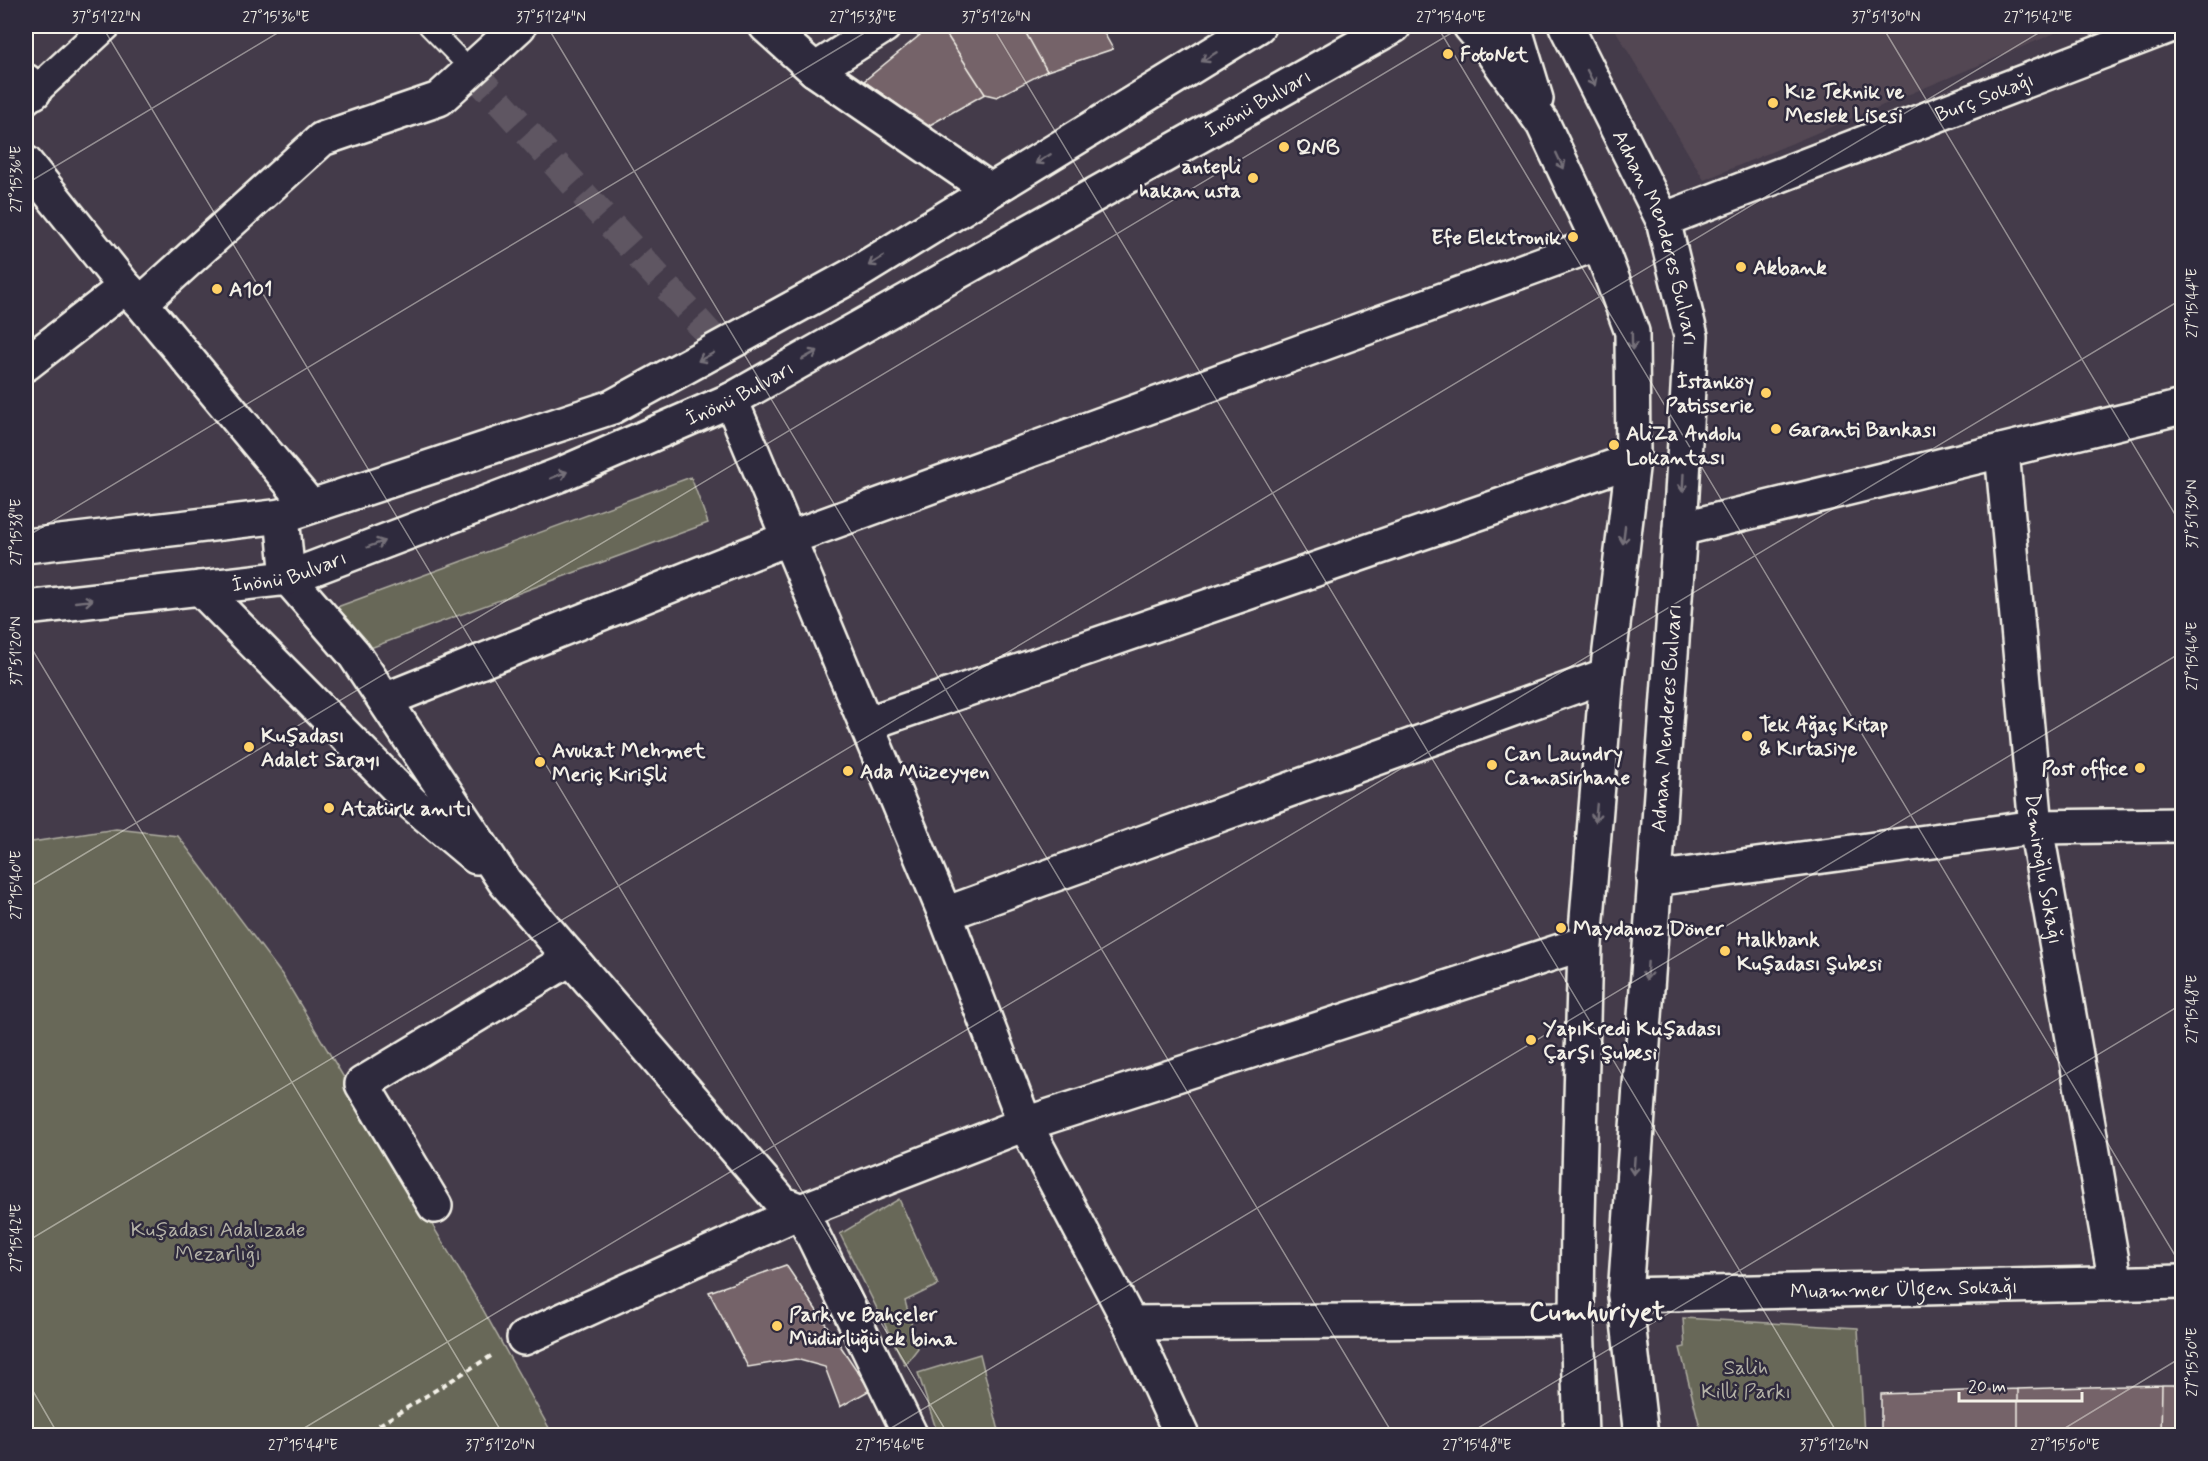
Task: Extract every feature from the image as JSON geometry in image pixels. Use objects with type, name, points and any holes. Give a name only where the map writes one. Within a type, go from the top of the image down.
[{"type":"street","points":[[28,91],[106,26]]},
{"type":"street","points":[[26,364],[133,295],[322,139],[439,99],[519,26]]},
{"type":"street","points":[[766,26],[815,70],[990,190]]},
{"type":"street","points":[[815,70],[884,26]]},
{"type":"street","points":[[26,546],[296,511],[612,407],[855,274],[1258,26]]},
{"type":"street","name":"İnönü Bulvarı","points":[[26,608],[288,578],[559,476],[731,400],[1394,26]]},
{"type":"street","points":[[1470,26],[1493,53],[1543,124]]},
{"type":"street","points":[[1514,26],[1543,124],[1599,243],[1632,332],[1633,460],[1607,675],[1586,943],[1578,1217],[1577,1319],[1581,1436]]},
{"type":"street","name":"Adnan Menderes Bulvarı","points":[[1566,26],[1663,220],[1691,336],[1680,529],[1626,1295],[1641,1436]]},
{"type":"street","name":"Burç Sokağı","points":[[1663,220],[2169,26]]},
{"type":"street","points":[[26,163],[133,295],[296,511],[288,578],[354,654],[505,882],[783,1204],[801,1211],[911,1436]]},
{"type":"street","points":[[385,700],[789,538],[1599,243]]},
{"type":"street","points":[[731,400],[945,914],[1025,1124],[1130,1323],[1182,1436]]},
{"type":"street","points":[[1680,529],[2182,407]]},
{"type":"street","name":"Demiroğlu Sokağı","points":[[2002,451],[2036,827],[2116,1284]]},
{"type":"street","points":[[866,724],[1633,460]]},
{"type":"street","points":[[200,588],[413,804],[505,882]]},
{"type":"street","points":[[945,914],[1607,675]]},
{"type":"street","points":[[1654,879],[2036,827],[2182,825]]},
{"type":"street","points":[[524,1338],[801,1211],[1025,1124],[1586,943]]},
{"type":"street","points":[[435,1206],[362,1084],[571,958]]},
{"type":"street","name":"Muammer Ülgen Sokağı","points":[[1626,1295],[2182,1282]]},
{"type":"street","points":[[1130,1323],[1577,1319]]},
{"type":"lane","points":[[428,26],[471,70]]},
{"type":"path","points":[[361,1436],[524,1338]]},
{"type":"shaded area","name":"Kız Teknik ve Meslek Lisesi","points":[[1613,26],[2072,26],[1704,180]]},
{"type":"green space","points":[[691,477],[708,523],[354,654],[337,607]]},
{"type":"green space","name":"Kuşadası Adalızade Mezarlığı","points":[[116,829],[178,836],[283,976],[482,1308],[553,1435],[26,1436],[26,843]]},
{"type":"green space","points":[[899,1199],[938,1285],[905,1301],[918,1348],[905,1365],[840,1234]]},
{"type":"green space","name":"Salih Killi Parkı","points":[[1683,1318],[1858,1328],[1864,1435],[1702,1435],[1680,1348],[1685,1347]]},
{"type":"green space","points":[[980,1354],[1000,1435],[938,1435],[918,1373]]},
{"type":"building","points":[[931,26],[941,26],[985,94],[928,126],[864,81]]},
{"type":"building","points":[[941,26],[1022,26],[1047,71],[997,97],[985,94]]},
{"type":"building","points":[[1022,26],[1100,26],[1113,49],[1047,71]]},
{"type":"building","name":"Park ve Bahçeler Müdürlüğü ek bina","points":[[786,1265],[870,1390],[840,1407],[825,1367],[796,1359],[748,1367],[709,1292]]},
{"type":"building","points":[[2162,1385],[2161,1436],[2018,1436],[2018,1389]]},
{"type":"building","points":[[2162,1385],[2182,1385],[2182,1436],[2161,1436]]},
{"type":"building","points":[[2018,1389],[2018,1436],[1881,1436],[1881,1394]]},
{"type":"tunnel","points":[[471,70],[722,348]]},
{"type":"place","name":"FotoNet","points":[[1448,54]]},
{"type":"place","name":"Kız Teknik ve Meslek Lisesi","points":[[1773,103]]},
{"type":"place","name":"QNB","points":[[1284,147]]},
{"type":"place","name":"antepli hakan usta","points":[[1253,178]]},
{"type":"place","name":"Efe Elektronik","points":[[1573,237]]},
{"type":"place","name":"Akbank","points":[[1741,267]]},
{"type":"place","name":"A101","points":[[217,289]]},
{"type":"place","name":"İstanköy Patisserie","points":[[1766,393]]},
{"type":"place","name":"Garanti Bankası","points":[[1776,429]]},
{"type":"place","name":"AliZa Andolu Lokantası","points":[[1614,445]]},
{"type":"place","name":"Tek Ağaç Kitap & Kırtasiye","points":[[1747,736]]},
{"type":"place","name":"Kuşadası Adalet Sarayı","points":[[249,747]]},
{"type":"place","name":"Avukat Mehmet Meriç Kirişli","points":[[540,762]]},
{"type":"place","name":"Can Laundry Camasirhane","points":[[1492,765]]},
{"type":"place","name":"Post office","points":[[2140,768]]},
{"type":"place","name":"Ada Müzeyyen","points":[[848,771]]},
{"type":"place","name":"Atatürk anıtı","points":[[329,808]]},
{"type":"place","name":"Maydanoz Döner","points":[[1561,928]]},
{"type":"place","name":"Halkbank Kuşadası Şubesi","points":[[1725,951]]},
{"type":"place","name":"YapıKredi Kuşadası Çarşı Şubesi","points":[[1531,1040]]},
{"type":"place","name":"Park ve Bahçeler Müdürlüğü ek bina","points":[[777,1326]]},
{"type":"district","name":"Cumhuriyet","points":[[1597,1311]]}]
